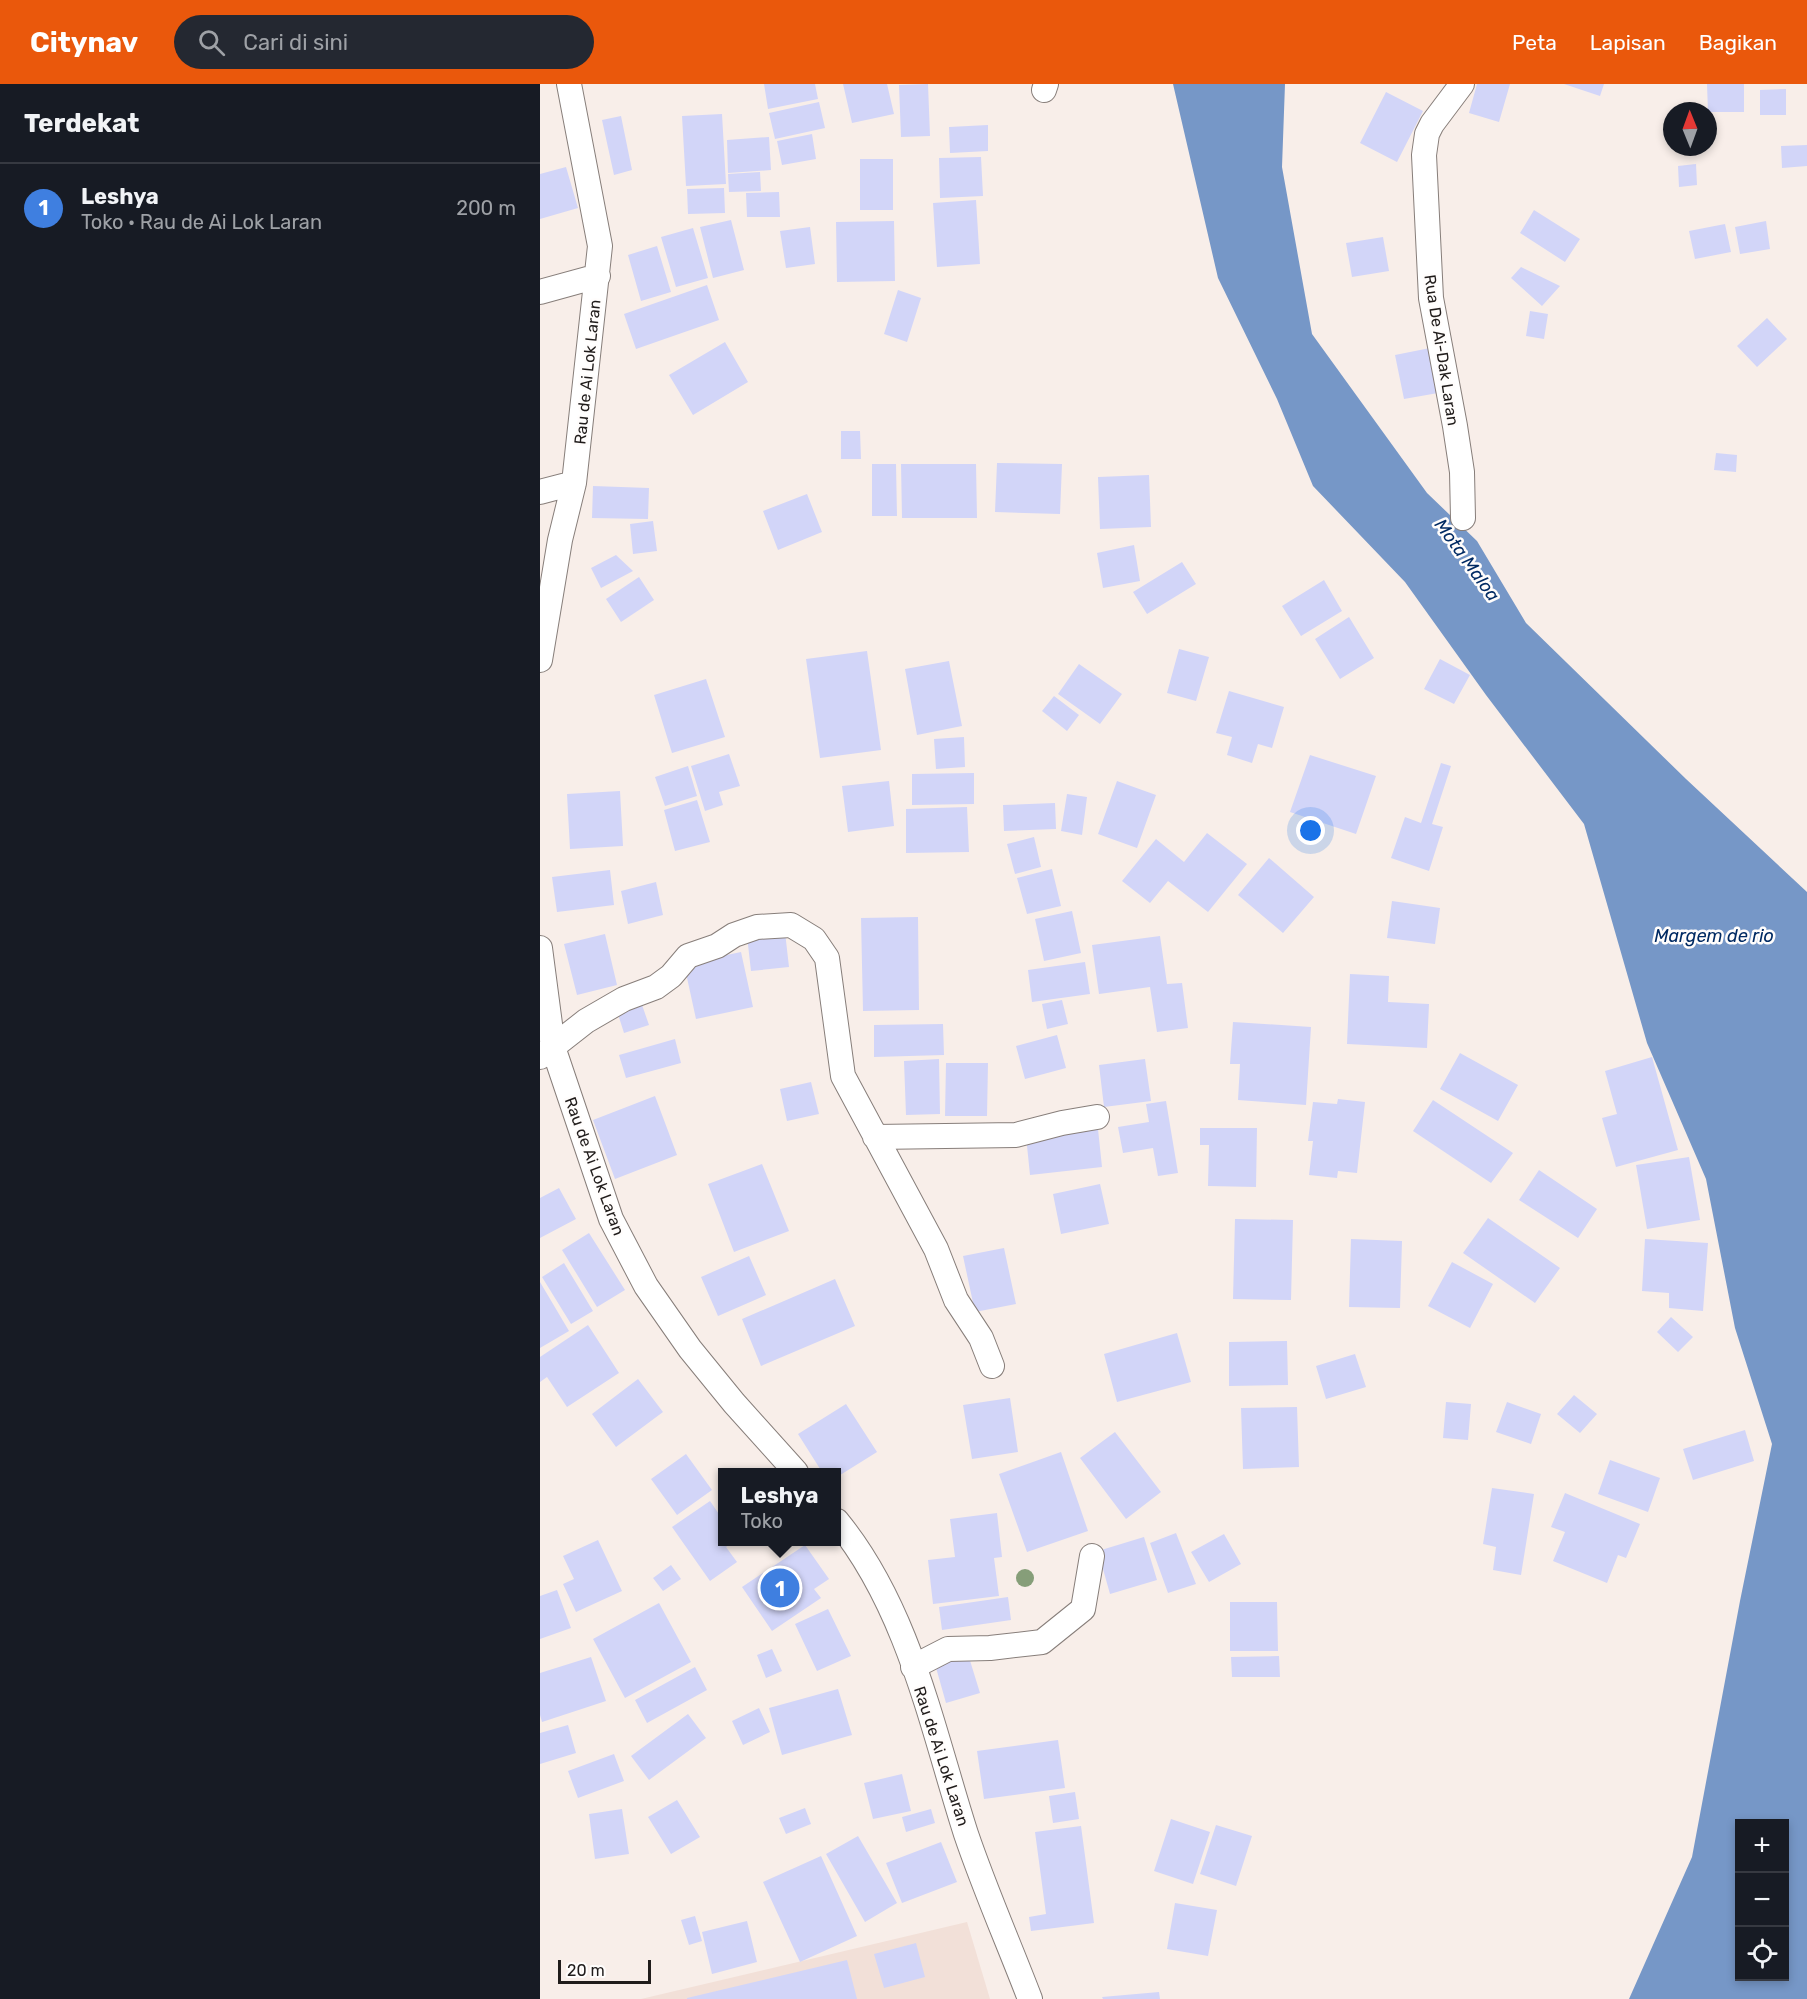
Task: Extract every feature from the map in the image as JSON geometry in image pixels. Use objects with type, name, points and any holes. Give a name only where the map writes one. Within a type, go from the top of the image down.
[{"type":"street","name":"Rau de Ai Lok Laran","points":[[540,660],[560,540],[574,483],[600,246],[569,84]]},
{"type":"street","name":"Rua De Ai-Dak Laran","points":[[1462,84],[1432,124],[1427,134],[1424,155],[1431,298],[1462,472],[1463,518]]},
{"type":"street","points":[[540,292],[597,276]]},
{"type":"street","points":[[540,492],[574,483]]},
{"type":"street","points":[[546,1052],[586,1022],[624,999],[656,987],[671,976],[688,956],[717,946],[734,935],[758,927],[792,925],[814,939],[827,958],[843,1076],[936,1249],[956,1300],[981,1338],[992,1366]]},
{"type":"street","name":"Rau de Ai Lok Laran","points":[[540,948],[546,1052],[611,1219],[646,1286],[690,1349],[792,1468]]},
{"type":"street","points":[[875,1137],[1017,1135],[1062,1123],[1097,1117]]},
{"type":"street","name":"Rau de Ai Lok Laran","points":[[841,1527],[866,1561],[880,1586],[913,1667],[967,1837],[1030,1999]]},
{"type":"street","points":[[913,1667],[948,1649],[990,1648],[1042,1642],[1083,1610],[1092,1556]]},
{"type":"shaded area","points":[[967,1922],[990,1999],[641,1999]]},
{"type":"water","name":"Margem de rio","points":[[1173,84],[1285,84],[1282,167],[1312,334],[1427,493],[1477,541],[1526,623],[1686,779],[1807,892],[1807,1999],[1629,1999],[1692,1857],[1772,1444],[1735,1328],[1706,1179],[1647,1043],[1584,824],[1486,695],[1405,582],[1313,486],[1277,399],[1218,278]]},
{"type":"building","points":[[764,84],[815,84],[818,99],[768,109]]},
{"type":"building","points":[[843,84],[887,84],[894,114],[852,123]]},
{"type":"building","points":[[928,84],[930,136],[901,137],[899,85]]},
{"type":"building","points":[[1477,84],[1510,84],[1499,122],[1469,113]]},
{"type":"building","points":[[1564,84],[1604,84],[1600,96]]},
{"type":"building","points":[[1707,84],[1744,84],[1744,112],[1717,112],[1717,102],[1708,102]]},
{"type":"building","points":[[1786,89],[1786,115],[1760,115],[1760,90]]},
{"type":"building","points":[[1386,92],[1423,111],[1397,162],[1360,143]]},
{"type":"building","points":[[819,102],[825,128],[775,139],[769,113]]},
{"type":"building","points":[[722,114],[726,184],[686,186],[682,116]]},
{"type":"building","points":[[621,116],[632,170],[614,175],[602,120]]},
{"type":"building","points":[[988,125],[988,151],[950,153],[949,127]]},
{"type":"building","points":[[812,134],[816,159],[782,165],[777,141]]},
{"type":"building","points":[[769,137],[771,170],[728,173],[727,140]]},
{"type":"building","points":[[1807,145],[1807,166],[1782,168],[1781,146]]},
{"type":"building","points":[[981,157],[983,196],[940,198],[939,158]]},
{"type":"building","points":[[860,159],[893,159],[893,210],[860,210]]},
{"type":"building","points":[[1696,164],[1697,185],[1679,187],[1678,166]]},
{"type":"building","points":[[566,167],[578,208],[540,219],[540,174]]},
{"type":"building","points":[[760,172],[761,191],[729,192],[728,174]]},
{"type":"building","points":[[724,188],[725,213],[688,214],[687,189]]},
{"type":"building","points":[[779,192],[780,217],[747,217],[746,193]]},
{"type":"building","points":[[976,200],[980,264],[937,267],[933,203]]},
{"type":"building","points":[[1534,210],[1580,239],[1565,262],[1520,233]]},
{"type":"building","points":[[731,220],[744,270],[713,278],[700,227]]},
{"type":"building","points":[[894,221],[895,281],[837,282],[836,222]]},
{"type":"building","points":[[1766,221],[1770,249],[1740,254],[1735,227]]},
{"type":"building","points":[[1725,224],[1731,252],[1695,259],[1689,231]]},
{"type":"building","points":[[810,227],[815,264],[786,268],[780,231]]},
{"type":"building","points":[[693,228],[708,278],[676,287],[661,237]]},
{"type":"building","points":[[1383,237],[1389,271],[1352,277],[1346,243]]},
{"type":"building","points":[[657,246],[671,292],[641,301],[628,255]]},
{"type":"building","points":[[1521,267],[1560,286],[1542,306],[1511,278]]},
{"type":"building","points":[[707,285],[719,320],[636,349],[624,314]]},
{"type":"building","points":[[898,290],[921,298],[907,342],[884,334]]},
{"type":"building","points":[[1530,311],[1548,314],[1544,339],[1526,336]]},
{"type":"building","points":[[1767,318],[1787,339],[1757,367],[1737,346]]},
{"type":"building","points":[[725,342],[748,382],[693,415],[669,375]]},
{"type":"building","points":[[1430,348],[1438,393],[1404,399],[1395,355]]},
{"type":"building","points":[[841,431],[860,431],[861,459],[841,459]]},
{"type":"building","points":[[1716,453],[1737,455],[1736,472],[1714,470]]},
{"type":"building","points":[[997,463],[1062,464],[1060,514],[995,512]]},
{"type":"building","points":[[872,464],[896,464],[897,516],[872,516]]},
{"type":"building","points":[[901,464],[976,464],[977,518],[902,518]]},
{"type":"building","points":[[1149,475],[1151,527],[1100,529],[1098,477]]},
{"type":"building","points":[[593,486],[649,488],[648,519],[592,518]]},
{"type":"building","points":[[807,494],[822,532],[778,550],[763,511]]},
{"type":"building","points":[[653,521],[657,551],[633,554],[630,524]]},
{"type":"building","points":[[1134,545],[1140,581],[1103,588],[1097,553]]},
{"type":"building","points":[[616,555],[633,571],[601,588],[591,568]]},
{"type":"building","points":[[1182,562],[1196,584],[1147,614],[1133,592]]},
{"type":"building","points":[[639,577],[654,600],[621,622],[606,599]]},
{"type":"building","points":[[1324,580],[1342,611],[1301,636],[1282,606]]},
{"type":"building","points":[[1349,617],[1374,658],[1340,679],[1315,639]]},
{"type":"building","points":[[1179,649],[1209,657],[1196,701],[1167,693]]},
{"type":"building","points":[[867,651],[881,750],[820,758],[806,659]]},
{"type":"building","points":[[1440,659],[1470,675],[1454,704],[1424,689]]},
{"type":"building","points":[[949,661],[962,726],[917,735],[905,669]]},
{"type":"building","points":[[1079,664],[1122,694],[1100,724],[1058,694]]},
{"type":"building","points":[[706,679],[725,737],[672,753],[654,695]]},
{"type":"building","points":[[1229,691],[1284,707],[1272,748],[1258,744],[1252,763],[1227,755],[1232,737],[1216,733]]},
{"type":"building","points":[[1054,696],[1079,715],[1067,731],[1042,711]]},
{"type":"building","points":[[964,737],[965,767],[936,769],[934,739]]},
{"type":"building","points":[[729,754],[740,786],[719,792],[723,805],[705,811],[691,766]]},
{"type":"building","points":[[1310,755],[1376,776],[1356,834],[1290,812]]},
{"type":"building","points":[[1441,763],[1451,766],[1432,824],[1443,827],[1429,871],[1391,858],[1405,817],[1421,823]]},
{"type":"building","points":[[688,766],[697,796],[665,806],[655,777]]},
{"type":"building","points":[[974,773],[974,804],[912,805],[912,774]]},
{"type":"building","points":[[889,781],[894,826],[848,832],[842,786]]},
{"type":"building","points":[[1117,781],[1156,795],[1137,848],[1098,834]]},
{"type":"building","points":[[620,791],[623,846],[570,849],[567,794]]},
{"type":"building","points":[[1067,794],[1087,797],[1082,835],[1061,831]]},
{"type":"building","points":[[697,800],[710,842],[675,851],[664,810]]},
{"type":"building","points":[[1055,803],[1056,829],[1004,831],[1003,805]]},
{"type":"building","points":[[967,807],[969,852],[906,853],[906,809]]},
{"type":"building","points":[[1207,833],[1247,864],[1208,912],[1168,881],[1150,903],[1122,881],[1156,839],[1184,862]]},
{"type":"building","points":[[1034,837],[1041,867],[1015,874],[1007,844]]},
{"type":"building","points":[[1269,858],[1314,897],[1283,933],[1238,895]]},
{"type":"building","points":[[1052,869],[1061,906],[1027,914],[1017,878]]},
{"type":"building","points":[[610,870],[614,905],[557,912],[552,877]]},
{"type":"building","points":[[656,882],[663,915],[628,924],[621,891]]},
{"type":"building","points":[[1392,901],[1440,908],[1435,944],[1387,938]]},
{"type":"building","points":[[1072,911],[1081,953],[1044,961],[1035,919]]},
{"type":"building","points":[[918,917],[919,1010],[863,1011],[861,918]]},
{"type":"building","points":[[785,932],[789,967],[751,971],[747,936]]},
{"type":"building","points":[[605,934],[617,985],[577,995],[564,944]]},
{"type":"building","points":[[1160,936],[1167,984],[1182,983],[1188,1028],[1157,1032],[1150,987],[1099,994],[1092,945]]},
{"type":"building","points":[[741,952],[753,1007],[696,1019],[684,964]]},
{"type":"building","points":[[1085,962],[1090,994],[1032,1002],[1028,970]]},
{"type":"building","points":[[1350,974],[1389,976],[1388,1002],[1429,1004],[1427,1048],[1347,1044]]},
{"type":"building","points":[[1062,1000],[1068,1024],[1047,1029],[1042,1004]]},
{"type":"building","points":[[641,1002],[649,1025],[624,1033],[617,1011]]},
{"type":"building","points":[[1233,1022],[1311,1027],[1306,1105],[1238,1100],[1240,1064],[1230,1064]]},
{"type":"building","points":[[943,1024],[944,1055],[874,1057],[874,1025]]},
{"type":"building","points":[[1057,1035],[1066,1068],[1025,1079],[1016,1046]]},
{"type":"building","points":[[675,1039],[681,1063],[626,1078],[619,1055]]},
{"type":"building","points":[[1460,1053],[1518,1085],[1498,1121],[1440,1089]]},
{"type":"building","points":[[1652,1057],[1678,1150],[1616,1167],[1602,1118],[1617,1114],[1605,1071]]},
{"type":"building","points":[[939,1059],[940,1114],[906,1115],[904,1061]]},
{"type":"building","points":[[1145,1059],[1151,1101],[1104,1107],[1099,1065]]},
{"type":"building","points":[[946,1063],[988,1063],[987,1116],[945,1116]]},
{"type":"building","points":[[811,1082],[819,1114],[787,1121],[780,1089]]},
{"type":"building","points":[[655,1096],[677,1155],[615,1179],[593,1120]]},
{"type":"building","points":[[1338,1099],[1365,1102],[1357,1173],[1338,1171],[1337,1178],[1309,1175],[1313,1141],[1308,1141],[1313,1102],[1337,1104]]},
{"type":"building","points":[[1433,1100],[1513,1153],[1491,1183],[1413,1131]]},
{"type":"building","points":[[1166,1101],[1178,1173],[1158,1176],[1153,1148],[1123,1153],[1118,1127],[1149,1122],[1146,1104]]},
{"type":"building","points":[[1200,1128],[1257,1128],[1256,1187],[1208,1186],[1209,1145],[1200,1145]]},
{"type":"building","points":[[1098,1129],[1102,1167],[1030,1175],[1026,1136]]},
{"type":"building","points":[[1689,1157],[1700,1220],[1647,1229],[1636,1165]]},
{"type":"building","points":[[762,1164],[789,1231],[734,1252],[708,1184]]},
{"type":"building","points":[[1539,1170],[1597,1209],[1578,1238],[1519,1200]]},
{"type":"building","points":[[1100,1184],[1109,1224],[1061,1234],[1053,1194]]},
{"type":"building","points":[[559,1188],[576,1219],[540,1238],[540,1198]]},
{"type":"building","points":[[1488,1218],[1560,1268],[1535,1303],[1463,1253]]},
{"type":"building","points":[[1235,1219],[1293,1220],[1291,1300],[1233,1299]]},
{"type":"building","points":[[589,1233],[625,1290],[597,1307],[562,1250]]},
{"type":"building","points":[[1351,1239],[1402,1241],[1400,1308],[1349,1307]]},
{"type":"building","points":[[1645,1239],[1708,1243],[1703,1311],[1669,1308],[1669,1293],[1642,1291]]},
{"type":"building","points":[[1004,1248],[1016,1304],[975,1312],[963,1256]]},
{"type":"building","points":[[749,1256],[766,1295],[718,1316],[701,1277]]},
{"type":"building","points":[[1452,1262],[1493,1284],[1470,1328],[1428,1306]]},
{"type":"building","points":[[564,1263],[593,1311],[571,1324],[542,1277]]},
{"type":"building","points":[[835,1279],[855,1326],[761,1366],[742,1319]]},
{"type":"building","points":[[540,1282],[569,1331],[540,1348]]},
{"type":"building","points":[[1671,1317],[1693,1337],[1678,1352],[1657,1332]]},
{"type":"building","points":[[588,1325],[619,1373],[567,1407],[547,1377],[540,1382],[540,1357]]},
{"type":"building","points":[[1177,1333],[1191,1382],[1117,1402],[1104,1354]]},
{"type":"building","points":[[1287,1341],[1288,1385],[1229,1386],[1229,1342]]},
{"type":"building","points":[[1355,1354],[1366,1387],[1326,1399],[1316,1366]]},
{"type":"building","points":[[638,1379],[663,1412],[616,1447],[592,1414]]},
{"type":"building","points":[[1574,1395],[1597,1414],[1580,1433],[1557,1414]]},
{"type":"building","points":[[1010,1398],[1018,1452],[972,1459],[963,1405]]},
{"type":"building","points":[[1446,1402],[1471,1404],[1468,1440],[1443,1438]]},
{"type":"building","points":[[1507,1402],[1541,1414],[1531,1444],[1496,1432]]},
{"type":"building","points":[[846,1404],[877,1452],[841,1474],[841,1468],[819,1468],[798,1434]]},
{"type":"building","points":[[1297,1407],[1299,1467],[1243,1469],[1241,1408]]},
{"type":"building","points":[[1745,1430],[1754,1461],[1693,1480],[1683,1449]]},
{"type":"building","points":[[1115,1432],[1161,1492],[1126,1519],[1080,1458]]},
{"type":"building","points":[[1061,1452],[1088,1531],[1027,1552],[999,1474]]},
{"type":"building","points":[[686,1454],[712,1490],[677,1515],[651,1479]]},
{"type":"building","points":[[1610,1460],[1660,1478],[1648,1512],[1598,1494]]},
{"type":"building","points":[[1492,1488],[1534,1494],[1521,1575],[1493,1570],[1496,1547],[1483,1544]]},
{"type":"building","points":[[1565,1493],[1640,1524],[1626,1558],[1618,1555],[1607,1583],[1553,1561],[1565,1532],[1551,1527]]},
{"type":"building","points":[[710,1501],[718,1513],[718,1546],[727,1546],[737,1562],[710,1581],[672,1527]]},
{"type":"building","points":[[997,1513],[1002,1557],[994,1558],[999,1596],[933,1604],[928,1560],[955,1557],[950,1519]]},
{"type":"building","points":[[1176,1533],[1196,1584],[1168,1593],[1150,1543]]},
{"type":"building","points":[[1224,1534],[1241,1564],[1209,1582],[1191,1552]]},
{"type":"building","points":[[1144,1537],[1157,1580],[1110,1594],[1098,1551]]},
{"type":"building","points":[[598,1540],[622,1591],[576,1612],[563,1584],[574,1579],[563,1556]]},
{"type":"building","points":[[804,1546],[829,1579],[814,1589],[821,1598],[772,1631],[742,1587]]},
{"type":"building","points":[[671,1565],[681,1579],[663,1591],[653,1578]]},
{"type":"building","points":[[557,1590],[571,1628],[540,1639],[540,1596]]},
{"type":"building","points":[[1008,1597],[1011,1620],[942,1630],[939,1607]]},
{"type":"building","points":[[1230,1602],[1277,1602],[1278,1651],[1230,1651]]},
{"type":"building","points":[[659,1603],[691,1662],[625,1698],[593,1639]]},
{"type":"building","points":[[828,1609],[851,1656],[817,1671],[795,1624]]},
{"type":"building","points":[[772,1649],[782,1671],[766,1678],[757,1655]]},
{"type":"building","points":[[968,1654],[980,1693],[946,1703],[935,1664]]},
{"type":"building","points":[[1279,1656],[1280,1677],[1232,1677],[1231,1657]]},
{"type":"building","points":[[591,1657],[606,1701],[542,1722],[540,1673]]},
{"type":"building","points":[[695,1667],[707,1690],[647,1723],[635,1700]]},
{"type":"building","points":[[838,1689],[852,1735],[782,1755],[769,1708]]},
{"type":"building","points":[[759,1708],[770,1732],[743,1745],[732,1721]]},
{"type":"building","points":[[688,1714],[706,1738],[649,1780],[631,1756]]},
{"type":"building","points":[[568,1725],[576,1753],[540,1764],[540,1733]]},
{"type":"building","points":[[1058,1740],[1065,1788],[984,1799],[977,1751]]},
{"type":"building","points":[[614,1754],[624,1781],[578,1798],[568,1771]]},
{"type":"building","points":[[902,1774],[911,1811],[873,1819],[864,1783]]},
{"type":"building","points":[[1075,1792],[1079,1819],[1053,1823],[1049,1796]]},
{"type":"building","points":[[677,1800],[700,1837],[671,1854],[648,1817]]},
{"type":"building","points":[[805,1808],[811,1824],[786,1834],[779,1818]]},
{"type":"building","points":[[622,1809],[629,1854],[595,1859],[589,1814]]},
{"type":"building","points":[[931,1809],[935,1823],[906,1832],[902,1817]]},
{"type":"building","points":[[1171,1819],[1210,1832],[1193,1884],[1154,1871]]},
{"type":"building","points":[[1216,1825],[1252,1836],[1236,1886],[1200,1874]]},
{"type":"building","points":[[1081,1826],[1094,1923],[1031,1931],[1029,1917],[1046,1914],[1035,1832]]},
{"type":"building","points":[[858,1836],[897,1903],[865,1922],[826,1854]]},
{"type":"building","points":[[941,1842],[957,1882],[902,1903],[886,1863]]},
{"type":"building","points":[[821,1856],[857,1936],[800,1962],[763,1882]]},
{"type":"building","points":[[1175,1903],[1217,1910],[1208,1956],[1167,1949]]},
{"type":"building","points":[[695,1916],[702,1941],[689,1945],[681,1920]]},
{"type":"building","points":[[747,1921],[757,1962],[712,1974],[702,1932]]},
{"type":"building","points":[[916,1943],[925,1977],[884,1988],[874,1954]]},
{"type":"building","points":[[847,1960],[857,1999],[687,1999],[687,1998]]},
{"type":"building","points":[[1159,1992],[1160,1999],[1103,1999],[1102,1997]]},
{"type":"place","name":"Leshya","points":[[780,1588]]},
{"type":"water label","name":"Mota Maloa","points":[[1467,560]]}]
